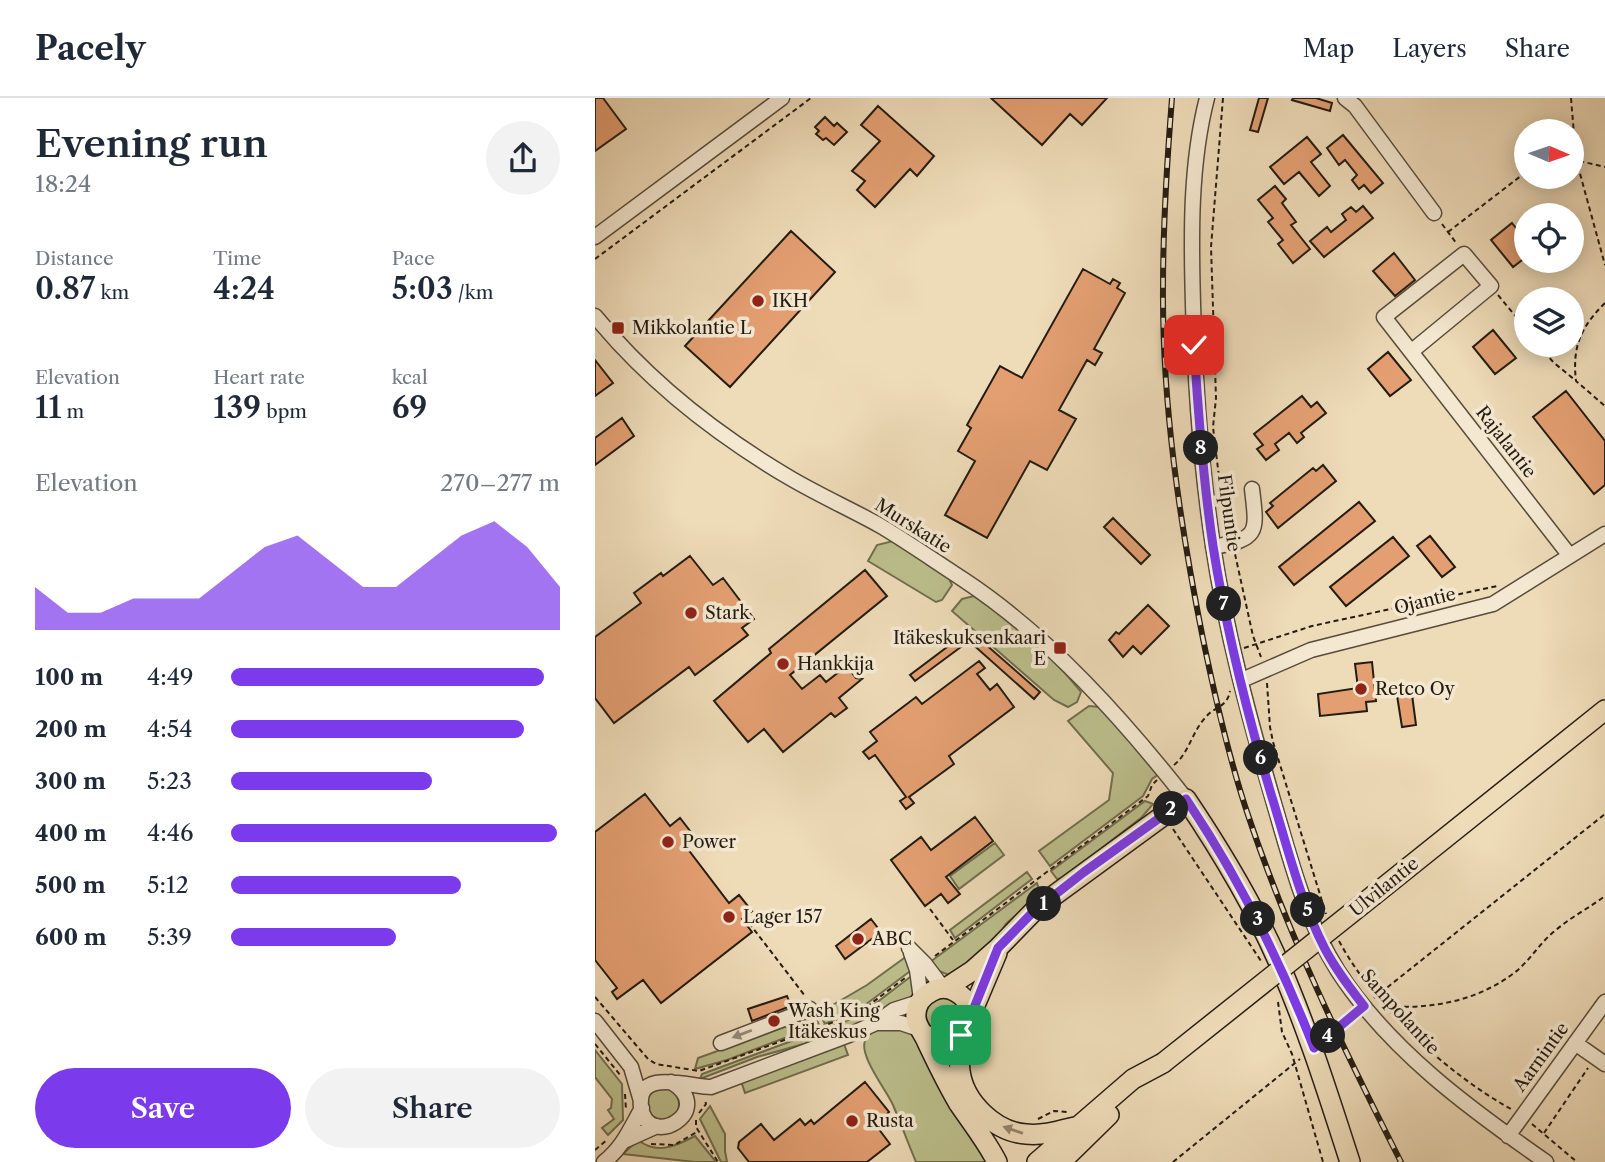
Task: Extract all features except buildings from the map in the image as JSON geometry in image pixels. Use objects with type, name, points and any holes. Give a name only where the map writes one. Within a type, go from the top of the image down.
[{"type":"main road","name":"Ulvilantie","points":[[1061,1162],[1081,1133],[1133,1079],[1163,1063],[1605,710]]},
{"type":"main road","points":[[997,1162],[958,1101],[922,1032],[916,1011],[920,1001],[934,990],[944,988],[972,971],[1033,912],[1186,799],[1212,838],[1278,959],[1314,1048],[1350,1162]]},
{"type":"main road","points":[[998,948],[968,1023],[961,1047],[960,1074],[971,1098],[995,1124],[1031,1135],[1081,1133],[1068,1162]]},
{"type":"main road","points":[[922,1032],[931,1039],[947,1042],[954,1040],[968,1023],[964,998],[955,991],[944,988]]},
{"type":"main road","name":"Ulvilantie","points":[[1037,1162],[1081,1133]]},
{"type":"street","points":[[595,237],[782,98]]},
{"type":"street","name":"Filpuntie","points":[[1207,98],[1195,163],[1192,284],[1197,405],[1213,547],[1234,651],[1235,681]]},
{"type":"street","points":[[1355,101],[1434,213]]},
{"type":"street","points":[[1412,351],[1491,286],[1464,254]]},
{"type":"street","name":"Rajalantie","points":[[1464,254],[1384,317],[1570,556]]},
{"type":"street","name":"Murskatie","points":[[595,316],[614,339],[681,403],[722,434],[791,478],[881,526],[967,582],[1031,633],[1096,696],[1186,799]]},
{"type":"street","points":[[1213,547],[1232,544],[1253,532],[1256,524],[1252,489]]},
{"type":"street","name":"Ojantie","points":[[1235,681],[1311,650],[1493,604],[1605,534]]},
{"type":"street","name":"Sampolantie","points":[[1235,681],[1315,928],[1339,973],[1364,1006],[1427,1071],[1508,1136],[1546,1162]]},
{"type":"street","points":[[595,1021],[631,1067],[648,1121],[664,1127],[677,1123],[711,1087],[876,1023],[894,1010],[920,1001],[917,970],[909,948],[944,988]]},
{"type":"street","name":"Aarnintie","points":[[1508,1136],[1605,1002]]},
{"type":"street","points":[[721,1043],[809,1005]]},
{"type":"street","points":[[876,1023],[901,1023],[922,1032]]},
{"type":"street","points":[[1575,1043],[1600,1061]]},
{"type":"street","points":[[631,1067],[679,1087],[685,1094],[686,1111]]},
{"type":"street","points":[[626,1140],[644,1091],[651,1084],[666,1082],[711,1087]]},
{"type":"street","points":[[604,1162],[626,1140],[657,1126]]},
{"type":"path","points":[[595,259],[811,98]]},
{"type":"path","points":[[1223,98],[1210,247],[1216,398],[1213,427],[1224,519],[1264,668],[1273,742],[1328,918]]},
{"type":"path","points":[[1571,98],[1573,119]]},
{"type":"path","points":[[1584,161],[1605,167]]},
{"type":"path","points":[[1448,232],[1514,181]]},
{"type":"path","points":[[1584,189],[1605,265]]},
{"type":"path","points":[[1434,213],[1464,254]]},
{"type":"path","points":[[1599,245],[1605,242]]},
{"type":"path","points":[[1491,286],[1514,314]]},
{"type":"path","points":[[1584,328],[1605,303]]},
{"type":"path","points":[[1549,357],[1605,406]]},
{"type":"path","points":[[1576,357],[1576,381]]},
{"type":"path","points":[[1234,651],[1312,626],[1497,587]]},
{"type":"path","points":[[1187,750],[1203,720],[1226,703],[1235,681]]},
{"type":"path","points":[[1164,814],[1265,968]]},
{"type":"path","points":[[1173,1162],[1605,814]]},
{"type":"path","points":[[1385,1005],[1407,1008],[1430,1006],[1488,990],[1516,972],[1555,930],[1605,897]]},
{"type":"path","points":[[930,909],[954,941]]},
{"type":"path","points":[[749,923],[809,1005]]},
{"type":"path","points":[[1338,940],[1346,955],[1385,1005],[1439,1057],[1475,1086],[1522,1115],[1577,1162]]},
{"type":"path","points":[[1278,1002],[1282,1032],[1323,1162]]},
{"type":"path","points":[[820,1021],[823,1027]]},
{"type":"path","points":[[595,1044],[625,1082]]},
{"type":"path","points":[[1544,1134],[1600,1061]]},
{"type":"path","points":[[625,1095],[626,1120]]},
{"type":"path","points":[[698,1131],[718,1162]]},
{"type":"path","points":[[595,1150],[610,1138]]},
{"type":"green space","points":[[893,541],[948,576],[952,585],[942,600],[936,602],[868,561],[877,545]]},
{"type":"green space","points":[[974,596],[1017,628],[1058,665],[1081,692],[1077,702],[1068,707],[1054,700],[952,611],[962,599]]},
{"type":"green space","points":[[1089,706],[1100,707],[1159,774],[1152,779],[1143,796],[1050,866],[1039,851],[1109,800],[1113,773],[1068,721]]},
{"type":"green space","points":[[1145,801],[1153,804],[1142,817],[1063,878],[1057,879],[1051,871]]},
{"type":"green space","points":[[995,843],[1004,855],[959,889],[950,876]]},
{"type":"green space","points":[[1027,872],[1032,879],[955,938],[950,930]]},
{"type":"green space","points":[[1037,883],[1040,893],[1006,924],[987,954],[949,975],[939,971],[930,962]]},
{"type":"green space","points":[[907,956],[913,969],[861,1008],[825,1024],[819,1013],[867,985]]},
{"type":"green space","points":[[914,974],[915,991],[906,1001],[864,1021],[829,1033],[827,1028],[859,1016]]},
{"type":"green space","points":[[943,998],[955,1003],[960,1015],[955,1027],[943,1032],[931,1027],[926,1015],[931,1003]]},
{"type":"green space","points":[[815,1016],[819,1025],[727,1060],[695,1069],[698,1058]]},
{"type":"green space","points":[[882,1028],[912,1030],[991,1162],[916,1162],[893,1105],[866,1055],[866,1038]]},
{"type":"green space","points":[[808,1035],[811,1042],[757,1057],[700,1079],[702,1074]]},
{"type":"green space","points":[[844,1044],[848,1055],[745,1093],[741,1081]]},
{"type":"green space","points":[[595,1050],[622,1084],[623,1120],[608,1135],[602,1128],[614,1119],[608,1110],[611,1108],[612,1099],[595,1077]]},
{"type":"green space","points":[[663,1088],[674,1093],[679,1104],[674,1115],[663,1120],[652,1115],[647,1104],[652,1093]]},
{"type":"green space","points":[[710,1106],[725,1134],[727,1162],[721,1162],[700,1119]]},
{"type":"green space","points":[[695,1136],[716,1162],[623,1154],[638,1140],[645,1145],[659,1148],[674,1146]]},
{"type":"railway","points":[[1172,98],[1164,240],[1163,331],[1174,464],[1208,661],[1240,791],[1280,902],[1337,1033],[1401,1162]]},
{"type":"place","name":"IKH","points":[[758,301]]},
{"type":"place","name":"Mikkolantie L","points":[[618,328]]},
{"type":"place","name":"Stark","points":[[691,613]]},
{"type":"place","name":"Itäkeskuksenkaari E","points":[[1060,648]]},
{"type":"place","name":"Hankkija","points":[[783,664]]},
{"type":"place","name":"Retco Oy","points":[[1361,689]]},
{"type":"place","name":"Power","points":[[668,842]]},
{"type":"place","name":"Lager 157","points":[[729,917]]},
{"type":"place","name":"ABC","points":[[858,939]]},
{"type":"place","name":"Wash King Itäkeskus","points":[[774,1021]]},
{"type":"place","name":"Rusta","points":[[852,1121]]},
{"type":"route","points":[[961,1035],[998,948],[1033,912],[1186,799],[1212,838],[1256,915],[1278,959],[1314,1048],[1364,1006],[1339,973],[1315,928],[1253,731],[1213,547],[1197,405],[1194,345]]}]
